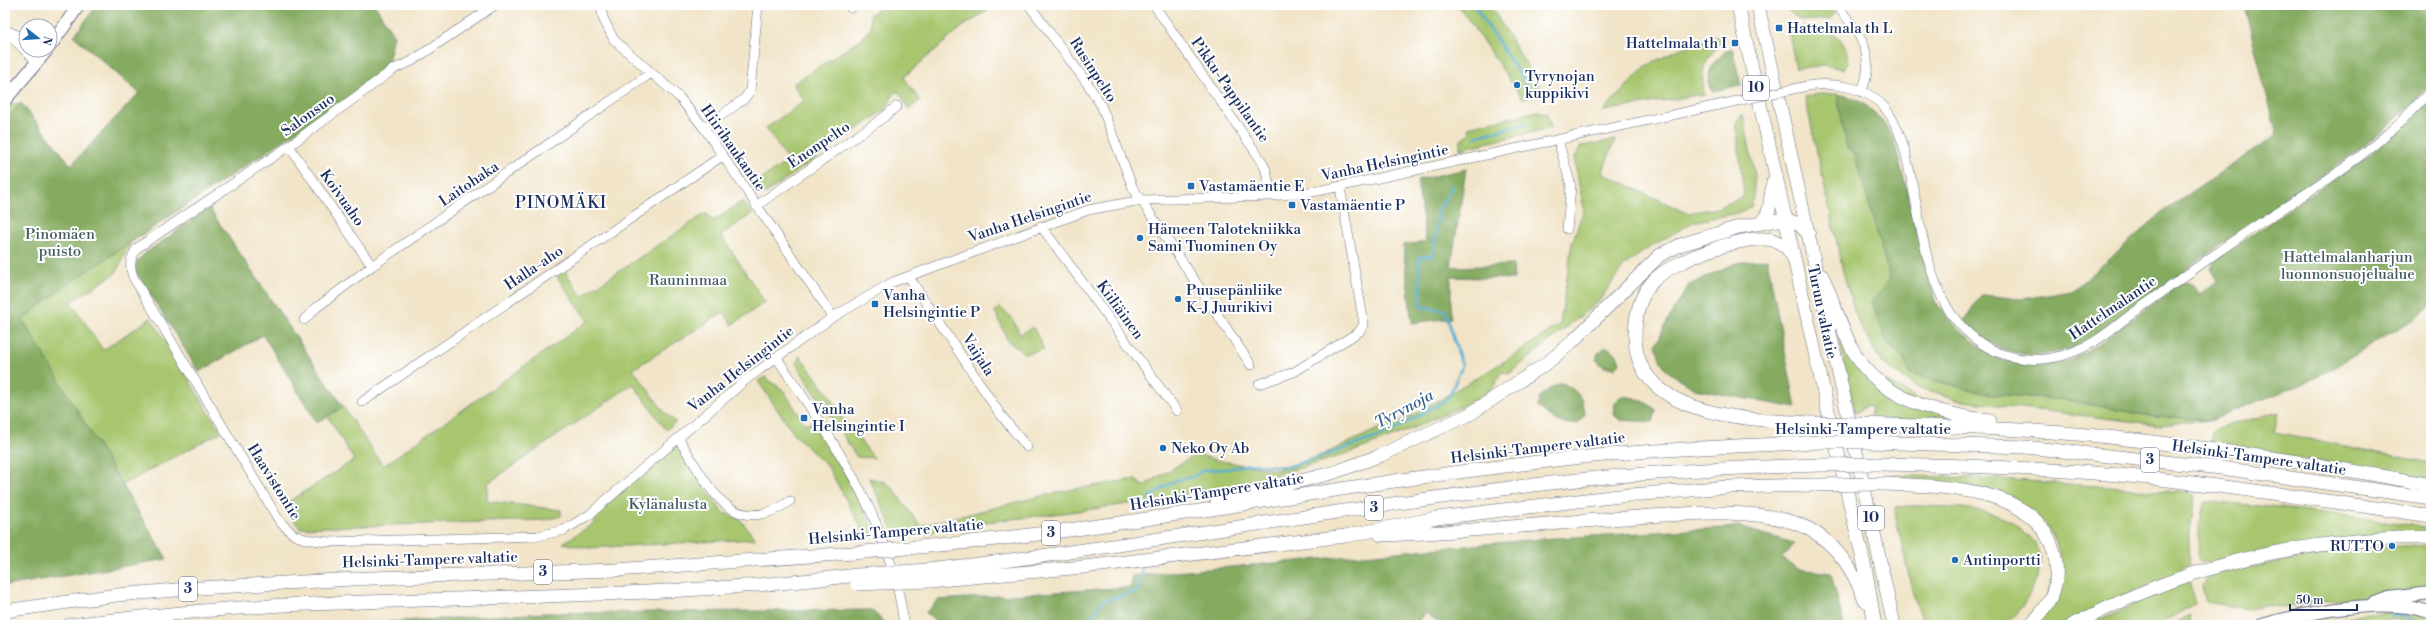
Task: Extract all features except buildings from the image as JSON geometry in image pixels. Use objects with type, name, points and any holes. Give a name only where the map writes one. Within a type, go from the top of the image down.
[{"type":"highway","name":"Turun valtatie","points":[[1738,5],[1774,170],[1866,572],[1875,625]]},
{"type":"highway","name":"Turun valtatie","points":[[1758,5],[1894,625]]},
{"type":"highway","points":[[1764,221],[1769,210],[1774,170]]},
{"type":"highway","points":[[1172,516],[1229,498],[1332,473],[1379,456],[1470,414],[1547,363],[1572,342],[1660,255],[1694,241],[1764,221],[1786,219],[1800,224],[1809,235]]},
{"type":"highway","points":[[1794,258],[1782,244],[1769,239],[1761,239],[1714,249],[1668,269],[1655,280],[1643,295],[1638,311],[1635,345],[1639,360],[1657,385],[1672,397],[1690,406],[1712,412],[1761,420],[2008,429],[2125,438],[2224,450],[2333,467],[2431,485]]},
{"type":"highway","points":[[1812,256],[1829,290],[1853,352],[1878,383],[1894,394],[1917,404],[1961,416],[1995,422],[2008,429]]},
{"type":"highway","name":"Helsinki-Tampere valtatie","points":[[5,611],[116,595],[199,588],[348,579],[615,570],[929,546],[1047,534],[1172,516],[1313,493],[1548,460],[1707,447],[1823,442],[1867,442],[2041,448],[2221,468],[2431,498]]},
{"type":"highway","name":"3","points":[[68,625],[202,610],[309,604],[635,593],[928,575],[1551,483],[1711,469],[1876,464],[2025,469],[2118,475],[2250,490],[2431,516]]},
{"type":"highway","points":[[928,575],[1084,567],[1345,536],[1437,518],[1538,505],[1728,487],[1880,484],[1923,486],[1984,495],[2015,505],[2038,522],[2052,545],[2056,569],[2055,584],[2048,604],[2030,625]]},
{"type":"highway","points":[[1345,536],[1396,535],[1657,516],[1728,514],[1776,518],[1808,528],[1826,539],[1839,553],[1860,588],[1875,625]]},
{"type":"highway","points":[[2072,625],[2141,592],[2231,563],[2319,546],[2380,539],[2431,537]]},
{"type":"main road","points":[[58,34],[79,5]]},
{"type":"main road","points":[[5,100],[40,58]]},
{"type":"main road","points":[[2262,625],[2366,606],[2388,598],[2431,593]]},
{"type":"main road","points":[[2366,606],[2404,607],[2430,614],[2427,602],[2431,593]]},
{"type":"street","name":"Salonsuo","points":[[137,248],[289,146],[394,69],[412,61],[495,5]]},
{"type":"street","name":"Hiirihaukantie","points":[[601,5],[603,18],[614,40],[680,97],[704,128],[833,317]]},
{"type":"street","points":[[704,128],[744,99],[750,91],[758,5]]},
{"type":"street","name":"Rusinpelto","points":[[1029,5],[1087,83],[1101,105],[1129,180],[1251,364]]},
{"type":"street","name":"Pikku-Pappilantie","points":[[1154,5],[1261,160],[1266,170],[1271,196]]},
{"type":"street","points":[[1836,5],[1855,28],[1866,50],[1869,68],[1861,92]]},
{"type":"street","points":[[5,30],[18,36]]},
{"type":"street","points":[[5,30],[37,62]]},
{"type":"street","name":"Laitohaka","points":[[304,320],[316,308],[372,266],[651,73]]},
{"type":"street","name":"Hattelmalantie","points":[[1728,103],[1807,86],[1833,83],[1861,92],[1884,107],[1894,123],[1904,148],[1933,274],[1947,306],[1956,320],[1982,343],[2009,357],[2034,360],[2073,353],[2098,339],[2227,246],[2386,136],[2431,90]]},
{"type":"street","name":"Vanha Helsingintie","points":[[564,530],[589,515],[748,378],[833,317],[867,296],[909,277],[1041,226],[1088,210],[1142,200],[1271,196],[1340,187],[1728,103]]},
{"type":"street","name":"Enonpelto","points":[[756,206],[883,118],[897,106]]},
{"type":"street","points":[[1558,140],[1571,186],[1567,229]]},
{"type":"street","name":"Koivuaho","points":[[289,146],[372,266]]},
{"type":"street","name":"Halla-aho","points":[[362,402],[722,156]]},
{"type":"street","points":[[1258,384],[1294,372],[1359,332],[1364,324],[1340,187]]},
{"type":"street","name":"Kiiliäinen","points":[[1041,226],[1177,411]]},
{"type":"street","name":"Haavistontie","points":[[137,248],[130,261],[133,277],[286,530],[305,539],[329,542],[521,537],[564,530]]},
{"type":"street","name":"Vaijala","points":[[909,277],[1000,414],[1028,447]]},
{"type":"street","points":[[776,357],[841,455],[869,504],[891,559],[898,584],[904,625]]},
{"type":"street","points":[[678,438],[721,502],[741,515],[762,515],[778,510],[790,501]]},
{"type":"green space","name":"Pinomäen puisto","points":[[97,5],[375,5],[394,36],[388,62],[374,80],[62,288],[23,320],[167,559],[5,586],[5,120],[21,103],[71,165],[139,93],[74,36]]},
{"type":"green space","points":[[884,5],[996,5],[962,27],[904,77],[920,101],[909,109],[898,91],[893,95],[886,109],[766,193],[759,195],[752,185],[788,161],[766,128],[804,101],[793,84],[861,39],[871,27],[870,15]]},
{"type":"green space","points":[[1458,5],[1490,5],[1545,95],[1522,98]]},
{"type":"green space","points":[[1784,5],[1828,5],[1835,12],[1830,19],[1809,21],[1799,19]]},
{"type":"green space","points":[[2244,5],[2431,5],[2431,84],[2407,109],[2355,152],[2243,229],[2109,327],[2082,344],[2062,351],[2047,354],[2020,354],[1996,346],[1974,331],[1963,321],[1982,295],[2022,299],[2072,291],[2164,211],[2277,135]]},
{"type":"green space","points":[[1806,27],[1830,31],[1840,39],[1844,45],[1849,62],[1843,69],[1824,65],[1796,69],[1789,33]]},
{"type":"green space","points":[[1718,36],[1720,44],[1710,56],[1704,67],[1704,94],[1603,111],[1646,66],[1679,49]]},
{"type":"green space","points":[[1732,48],[1741,85],[1713,91],[1709,78],[1712,66],[1721,55]]},
{"type":"green space","points":[[1823,93],[1837,94],[1847,148],[1855,154],[1890,279],[1887,343],[1903,357],[1910,374],[1983,393],[2067,400],[2145,415],[2209,420],[2161,425],[1963,401],[1914,386],[1881,362],[1858,322],[1843,272],[1805,97]]},
{"type":"green space","name":"Hattelmalanharjun luonnonsuojelualue","points":[[1837,94],[1855,99],[1870,108],[1893,136],[1935,301],[1953,323],[1975,343],[1999,357],[2013,362],[2027,364],[2056,361],[2066,362],[2089,350],[2184,282],[2192,284],[2201,294],[2218,280],[2211,269],[2215,260],[2360,161],[2390,138],[2431,96],[2431,306],[2416,318],[2311,381],[2209,420],[2145,415],[2067,400],[1983,393],[1910,374],[1903,357],[1887,343],[1871,302],[1890,279],[1855,155],[1847,148]]},
{"type":"green space","name":"Pinomäen puisto","points":[[21,103],[71,165],[160,223],[130,243],[116,273],[71,302],[103,350],[151,318],[221,432],[122,485],[29,331],[5,348],[5,111],[12,104]]},
{"type":"green space","points":[[1539,111],[1547,114],[1551,128],[1460,149],[1460,141],[1470,133],[1468,127]]},
{"type":"green space","points":[[1743,114],[1755,176],[1752,206],[1738,213],[1693,222],[1644,251],[1625,265],[1598,302],[1509,374],[1501,372],[1495,385],[1487,392],[1456,409],[1375,444],[1315,464],[1253,480],[1191,493],[1065,513],[939,527],[932,533],[896,536],[869,478],[885,482],[893,488],[920,526],[1058,492],[1134,479],[1143,486],[1197,454],[1215,460],[1276,470],[1309,461],[1378,429],[1412,416],[1510,358],[1560,324],[1572,243],[1584,209],[1574,159],[1581,146],[1615,140],[1602,173],[1687,213],[1718,208],[1744,196],[1736,122]]},
{"type":"green space","points":[[1466,169],[1451,267],[1513,265],[1514,279],[1451,277],[1451,318],[1412,323],[1403,245],[1426,242],[1417,180]]},
{"type":"green space","name":"Rauninmaa","points":[[743,201],[752,214],[721,235],[765,302],[732,325],[724,312],[633,369],[665,413],[676,422],[666,430],[633,384],[488,483],[487,501],[561,510],[561,516],[545,520],[300,528],[282,506],[354,460],[209,208],[383,466],[588,321],[557,277],[564,270],[582,296],[706,213],[713,221]]},
{"type":"green space","points":[[209,208],[343,407],[317,423],[263,335],[199,372],[135,270],[137,261],[144,254]]},
{"type":"green space","points":[[1767,259],[1796,408],[1694,389],[1666,370],[1660,359],[1656,345],[1669,318],[1689,285],[1736,263]]},
{"type":"green space","points":[[999,307],[1012,318],[1020,334],[1033,327],[1044,349],[1025,354],[1008,341],[995,311]]},
{"type":"green space","points":[[1838,335],[1841,335],[1858,366],[1951,417],[1953,422],[1883,420],[1870,415],[1871,408],[1869,406],[1862,408],[1860,412],[1855,413]]},
{"type":"green space","points":[[1606,347],[1613,351],[1618,357],[1620,363],[1615,368],[1604,367],[1596,360],[1598,353]]},
{"type":"green space","points":[[800,356],[837,406],[841,416],[874,458],[857,457],[796,364]]},
{"type":"green space","points":[[765,377],[783,390],[805,424],[814,422],[850,482],[875,533],[863,536],[862,529],[828,467],[794,434],[758,381]]},
{"type":"green space","points":[[1562,383],[1575,391],[1583,404],[1585,415],[1578,423],[1566,424],[1556,420],[1538,407],[1539,398],[1552,387]]},
{"type":"green space","points":[[1621,396],[1640,400],[1656,410],[1653,422],[1620,420],[1614,415],[1615,403]]},
{"type":"green space","points":[[2279,412],[2274,432],[2431,463],[2431,480],[2211,444],[2213,431],[2217,428]]},
{"type":"green space","name":"Kylänalusta","points":[[676,445],[722,512],[740,519],[755,539],[588,548],[563,543],[593,524],[596,514]]},
{"type":"green space","points":[[1890,475],[2001,479],[2190,493],[2195,496],[2188,547],[2190,564],[2183,566],[2184,572],[2122,596],[2062,625],[2037,625],[2060,556],[2052,535],[2039,517],[2027,507],[1890,480]]},
{"type":"green space","points":[[2204,501],[2289,509],[2375,520],[2431,528],[2431,532],[2201,563],[2198,560],[2199,531]]},
{"type":"green space","points":[[1914,506],[1961,508],[1992,514],[2006,519],[2019,527],[2031,538],[2035,543],[2039,554],[2040,565],[2038,577],[2022,607],[2013,617],[2001,624],[1996,625],[1925,625],[1914,599],[1896,519],[1895,507]]},
{"type":"green space","points":[[1739,527],[1794,543],[1782,558],[1798,569],[1831,573],[1844,625],[1443,625],[1426,613],[1416,625],[942,625],[925,613],[938,600],[1131,587],[1132,576],[1540,539]]},
{"type":"green space","points":[[2431,544],[2431,586],[2424,589],[2284,607],[2272,605],[2246,609],[2206,602],[2202,587],[2206,578],[2215,574],[2339,550]]},
{"type":"green space","points":[[2189,581],[2195,604],[2157,625],[2086,625]]},
{"type":"green space","points":[[872,610],[886,625],[333,625],[546,613]]},
{"type":"green space","points":[[2400,611],[2425,616],[2431,625],[2405,615],[2394,613],[2388,615],[2408,619],[2416,625],[2392,619],[2349,624],[2339,621],[2360,615]]},
{"type":"green space","points":[[2190,615],[2191,625],[2172,625]]},
{"type":"green space","points":[[276,621],[275,625],[236,625]]},
{"type":"waterway","name":"Tyrynoja","points":[[1474,5],[1530,90]]},
{"type":"waterway","points":[[1475,137],[1526,123]]},
{"type":"waterway","name":"Tyrynoja","points":[[1149,497],[1176,480],[1193,477],[1203,470],[1227,469],[1249,464],[1287,467],[1335,452],[1389,433],[1448,399],[1462,366],[1445,310],[1421,307],[1419,257],[1433,256],[1439,209],[1453,185]]},
{"type":"waterway","name":"Tyrynoja","points":[[1087,625],[1103,601],[1138,591],[1142,569]]},
{"type":"waterway","points":[[2389,615],[2405,616],[2419,625]]},
{"type":"place","name":"Hattelmala th L","points":[[1779,28]]},
{"type":"place","name":"Hattelmala th I","points":[[1735,43]]},
{"type":"place","name":"Tyrynojan kuppikivi","points":[[1517,85]]},
{"type":"place","name":"Vastamäentie E","points":[[1191,186]]},
{"type":"place","name":"Vastamäentie P","points":[[1292,205]]},
{"type":"place","name":"Hämeen Talotekniikka Sami Tuominen Oy","points":[[1140,238]]},
{"type":"place","name":"Puusepänliike K-J Juurikivi","points":[[1178,299]]},
{"type":"place","name":"Vanha Helsingintie P","points":[[875,304]]},
{"type":"place","name":"Vanha Helsingintie I","points":[[804,418]]},
{"type":"place","name":"Neko Oy Ab","points":[[1163,448]]},
{"type":"place","name":"RUTTO","points":[[2392,546]]},
{"type":"place","name":"Antinportti","points":[[1955,560]]},
{"type":"district","name":"PINOMÄKI","points":[[561,203]]}]
